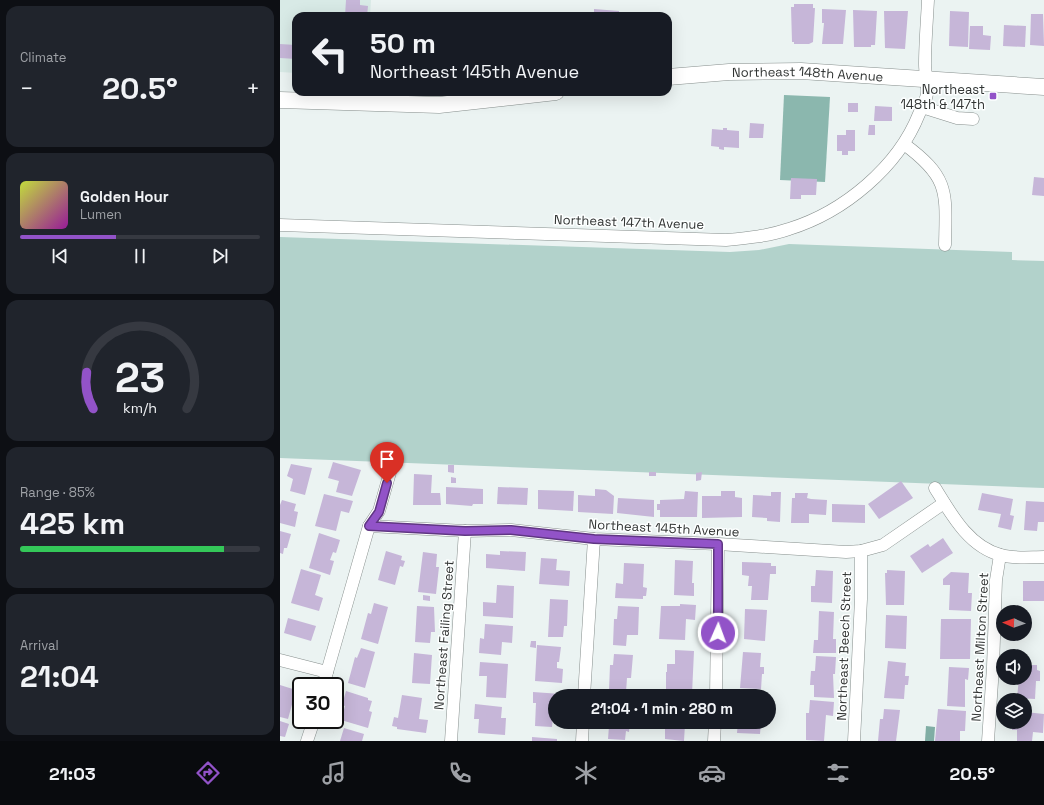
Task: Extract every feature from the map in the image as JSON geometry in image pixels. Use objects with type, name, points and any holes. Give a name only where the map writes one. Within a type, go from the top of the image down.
[{"type":"main road","name":"Northeast 148th Avenue","points":[[672,77],[730,72],[786,71],[1044,87]]},
{"type":"main road","points":[[280,100],[440,104],[517,96]]},
{"type":"street","name":"Northeast 147th Avenue","points":[[280,225],[726,240],[751,238],[790,229],[830,211],[875,176],[904,144],[927,95],[925,63],[928,0]]},
{"type":"street","points":[[922,107],[957,118],[973,119]]},
{"type":"street","points":[[904,144],[922,158],[940,180],[946,199],[945,245]]},
{"type":"street","points":[[326,677],[369,526],[379,512],[390,469]]},
{"type":"street","points":[[936,488],[955,521],[964,532],[975,540],[1000,555],[1044,558]]},
{"type":"street","name":"Northeast 145th Avenue","points":[[369,526],[465,531],[511,530],[594,539],[718,544],[846,552],[861,551],[883,545],[896,538],[944,503]]},
{"type":"street","name":"Northeast Failing Street","points":[[451,741],[465,531]]},
{"type":"street","points":[[584,689],[594,539]]},
{"type":"street","points":[[716,689],[718,544]]},
{"type":"street","name":"Northeast Beech Street","points":[[854,741],[861,599],[861,551]]},
{"type":"street","name":"Northeast Milton Street","points":[[988,741],[993,667],[996,580],[1000,555]]},
{"type":"street","points":[[280,660],[327,672]]},
{"type":"street","points":[[307,741],[311,729]]},
{"type":"street","points":[[582,741],[583,729]]},
{"type":"street","points":[[714,741],[715,729]]},
{"type":"shaded area","points":[[280,0],[371,0],[370,12],[292,12],[292,73],[280,72]]},
{"type":"shaded area","points":[[784,95],[830,97],[825,182],[780,180]]},
{"type":"shaded area","points":[[280,237],[730,252],[759,250],[789,244],[1012,252],[1012,260],[1044,261],[1044,488],[280,458]]},
{"type":"shaded area","points":[[926,726],[935,727],[934,741],[925,741]]},
{"type":"building","points":[[346,0],[360,0],[360,5],[368,6],[367,12],[345,12]]},
{"type":"building","points":[[794,4],[813,4],[813,8],[815,8],[813,42],[809,44],[794,44],[794,42],[792,42],[791,7],[794,7]]},
{"type":"building","points":[[594,9],[619,11],[619,12],[594,12]]},
{"type":"building","points":[[822,9],[846,10],[843,44],[822,44],[824,23],[822,23]]},
{"type":"building","points":[[853,10],[877,11],[875,45],[871,45],[871,47],[854,47]]},
{"type":"building","points":[[884,11],[908,11],[905,49],[885,48]]},
{"type":"building","points":[[950,11],[969,12],[968,47],[949,46]]},
{"type":"building","points":[[1031,14],[1043,14],[1044,46],[1030,45]]},
{"type":"building","points":[[1004,25],[1026,26],[1025,47],[1003,46]]},
{"type":"building","points":[[970,26],[983,26],[983,35],[991,36],[990,50],[969,49]]},
{"type":"building","points":[[280,44],[292,45],[292,59],[280,58]]},
{"type":"building","points":[[848,103],[858,103],[858,112],[848,112]]},
{"type":"building","points":[[875,106],[892,107],[892,121],[874,121]]},
{"type":"building","points":[[750,123],[764,124],[763,138],[749,138]]},
{"type":"building","points":[[869,125],[875,125],[875,135],[868,135]]},
{"type":"building","points":[[723,128],[727,128],[727,130],[739,131],[739,148],[724,147],[724,150],[719,149],[719,147],[711,146],[712,129],[723,130]]},
{"type":"building","points":[[846,130],[855,130],[855,151],[848,151],[848,155],[842,155],[842,151],[837,151],[837,135],[846,135]]},
{"type":"building","points":[[1034,177],[1044,178],[1044,196],[1032,195]]},
{"type":"building","points":[[791,178],[817,179],[816,195],[801,195],[801,199],[790,199]]},
{"type":"building","points":[[333,462],[361,470],[352,496],[336,492],[339,481],[328,478]]},
{"type":"building","points":[[291,464],[312,468],[305,495],[290,491],[293,479],[287,476]]},
{"type":"building","points":[[448,465],[454,465],[454,473],[448,472]]},
{"type":"building","points":[[649,472],[656,472],[656,476],[649,476]]},
{"type":"building","points":[[702,472],[701,480],[696,481],[696,473]]},
{"type":"building","points":[[414,474],[432,475],[431,493],[440,493],[441,505],[413,505]]},
{"type":"building","points":[[451,477],[456,478],[456,483],[451,483]]},
{"type":"building","points":[[901,481],[913,498],[879,519],[868,504]]},
{"type":"building","points":[[446,487],[483,489],[483,504],[473,504],[472,506],[446,504]]},
{"type":"building","points":[[498,487],[528,488],[527,505],[497,504]]},
{"type":"building","points":[[595,489],[606,490],[614,496],[613,514],[578,512],[578,495],[595,496]]},
{"type":"building","points":[[538,490],[574,491],[573,511],[538,509]]},
{"type":"building","points":[[685,491],[698,492],[697,517],[660,517],[660,510],[657,510],[657,504],[660,504],[660,500],[684,499]]},
{"type":"building","points":[[721,491],[735,491],[735,497],[742,498],[742,517],[702,518],[702,496],[721,496]]},
{"type":"building","points":[[771,492],[781,492],[780,522],[767,521],[767,518],[752,517],[753,495],[771,496]]},
{"type":"building","points":[[795,493],[808,493],[807,498],[827,500],[826,515],[809,514],[809,523],[791,523],[792,498],[795,498]]},
{"type":"building","points":[[982,493],[1013,499],[1010,515],[1014,516],[1011,530],[998,527],[1001,514],[978,510]]},
{"type":"building","points":[[324,494],[353,501],[349,513],[341,511],[336,531],[315,526]]},
{"type":"building","points":[[618,498],[654,500],[654,517],[617,513]]},
{"type":"building","points":[[282,500],[296,504],[294,511],[298,512],[295,527],[280,523],[280,505]]},
{"type":"building","points":[[1026,501],[1044,502],[1044,522],[1038,522],[1037,531],[1024,530]]},
{"type":"building","points":[[832,504],[865,505],[865,523],[832,522]]},
{"type":"building","points":[[280,531],[291,534],[287,548],[284,548],[283,554],[280,553]]},
{"type":"building","points":[[319,533],[340,540],[336,553],[333,552],[330,560],[334,561],[330,575],[309,568]]},
{"type":"building","points":[[943,538],[953,553],[922,573],[910,556],[928,544],[930,547]]},
{"type":"building","points":[[386,551],[402,556],[401,560],[405,561],[403,567],[400,566],[395,585],[378,580]]},
{"type":"building","points":[[500,551],[526,552],[525,571],[486,568],[486,554],[500,555]]},
{"type":"building","points":[[423,552],[437,554],[436,567],[439,567],[436,594],[418,592]]},
{"type":"building","points":[[541,558],[557,559],[556,570],[570,571],[569,586],[539,584]]},
{"type":"building","points":[[675,560],[693,561],[692,583],[694,583],[694,596],[674,595]]},
{"type":"building","points":[[742,562],[771,563],[771,566],[776,566],[776,574],[770,574],[768,600],[751,600],[752,586],[748,586],[749,576],[742,575]]},
{"type":"building","points":[[624,563],[644,564],[643,587],[647,588],[646,596],[643,596],[643,599],[615,598],[616,583],[623,584]]},
{"type":"building","points":[[301,569],[321,575],[315,595],[323,598],[319,611],[291,603]]},
{"type":"building","points":[[816,570],[833,571],[832,603],[811,602],[811,586],[815,586]]},
{"type":"building","points":[[887,570],[905,571],[904,605],[886,605],[885,573],[887,573]]},
{"type":"building","points":[[951,572],[969,573],[968,593],[972,593],[971,611],[949,610],[950,585],[943,585],[943,579]]},
{"type":"building","points":[[1023,581],[1044,581],[1044,601],[1023,601]]},
{"type":"building","points":[[497,585],[514,586],[513,618],[483,616],[483,602],[496,603]]},
{"type":"building","points":[[423,595],[430,596],[430,601],[423,600]]},
{"type":"building","points":[[550,599],[568,600],[567,626],[564,626],[563,637],[548,637]]},
{"type":"building","points":[[374,603],[388,607],[378,644],[361,639],[368,613],[371,614]]},
{"type":"building","points":[[680,604],[696,605],[695,620],[686,619],[685,640],[659,639],[661,606],[680,606]]},
{"type":"building","points":[[417,606],[434,607],[435,632],[431,632],[430,643],[415,642]]},
{"type":"building","points":[[618,606],[639,607],[638,635],[627,635],[626,646],[613,645],[614,619],[617,619]]},
{"type":"building","points":[[745,609],[767,610],[765,641],[744,639]]},
{"type":"building","points":[[819,611],[834,612],[833,639],[836,639],[836,653],[813,653],[814,640],[818,640]]},
{"type":"building","points":[[886,615],[907,616],[906,649],[885,648]]},
{"type":"building","points":[[288,618],[316,626],[311,641],[284,633]]},
{"type":"building","points":[[941,619],[971,619],[970,659],[940,659]]},
{"type":"building","points":[[485,624],[513,626],[512,643],[502,642],[501,655],[479,653],[480,638],[484,639]]},
{"type":"building","points":[[531,641],[536,641],[536,648],[530,647]]},
{"type":"building","points":[[537,645],[561,647],[557,668],[563,669],[562,683],[535,681]]},
{"type":"building","points":[[361,648],[375,652],[365,688],[348,683],[355,657],[357,658]]},
{"type":"building","points":[[675,650],[694,651],[692,689],[666,689],[667,664],[675,664]]},
{"type":"building","points":[[743,652],[761,653],[760,667],[764,667],[764,674],[762,674],[761,689],[740,688]]},
{"type":"building","points":[[414,653],[432,655],[430,684],[412,683]]},
{"type":"building","points":[[614,654],[633,655],[631,678],[627,678],[626,689],[609,689],[610,665],[613,665]]},
{"type":"building","points":[[816,656],[836,657],[835,674],[833,674],[834,698],[814,697],[814,685],[810,685],[811,671],[815,671]]},
{"type":"building","points":[[888,661],[906,663],[905,676],[909,676],[908,685],[905,685],[904,699],[884,698]]},
{"type":"building","points":[[480,662],[508,664],[506,698],[486,697],[487,676],[479,676]]},
{"type":"building","points":[[1032,665],[1037,665],[1037,670],[1040,671],[1040,681],[1036,681],[1035,699],[1032,699],[1032,693],[1018,693],[1018,685],[1032,685]]},
{"type":"building","points":[[949,667],[969,668],[968,680],[965,679],[965,707],[947,706]]},
{"type":"building","points":[[280,685],[292,689],[292,704],[288,719],[280,717]]},
{"type":"building","points":[[346,691],[368,698],[368,700],[372,701],[369,711],[372,712],[368,728],[344,721],[344,698]]},
{"type":"building","points":[[533,692],[548,693],[548,727],[535,726],[536,703],[533,703]]},
{"type":"building","points":[[402,695],[422,698],[419,719],[428,720],[426,733],[397,729],[397,727],[392,726],[394,717],[398,718]]},
{"type":"building","points":[[810,700],[834,702],[833,716],[826,715],[824,741],[806,740],[806,713],[809,713]]},
{"type":"building","points":[[475,704],[502,707],[501,718],[506,718],[505,735],[478,733],[479,719],[474,719]]},
{"type":"building","points":[[884,709],[900,710],[896,741],[878,741],[880,719],[883,719]]},
{"type":"building","points":[[938,709],[966,711],[965,731],[960,731],[960,741],[935,741]]},
{"type":"building","points":[[1032,713],[1044,714],[1043,733],[1033,732],[1032,741],[1017,741],[1017,730],[1012,730],[1032,729]]},
{"type":"building","points":[[280,721],[289,724],[285,737],[280,736]]},
{"type":"building","points":[[344,728],[364,734],[362,741],[340,741]]},
{"type":"building","points":[[609,729],[629,729],[629,732],[626,731],[625,740],[608,739]]},
{"type":"building","points":[[665,729],[685,729],[684,741],[665,739]]},
{"type":"building","points":[[737,729],[760,729],[760,734],[737,733]]},
{"type":"building","points":[[532,737],[557,739],[557,741],[532,741]]},
{"type":"place","name":"Northeast 148th & 147th","points":[[993,96]]},
{"type":"route","points":[[387,483],[379,512],[369,526],[465,531],[491,529],[511,530],[594,539],[718,544],[718,633]]}]
